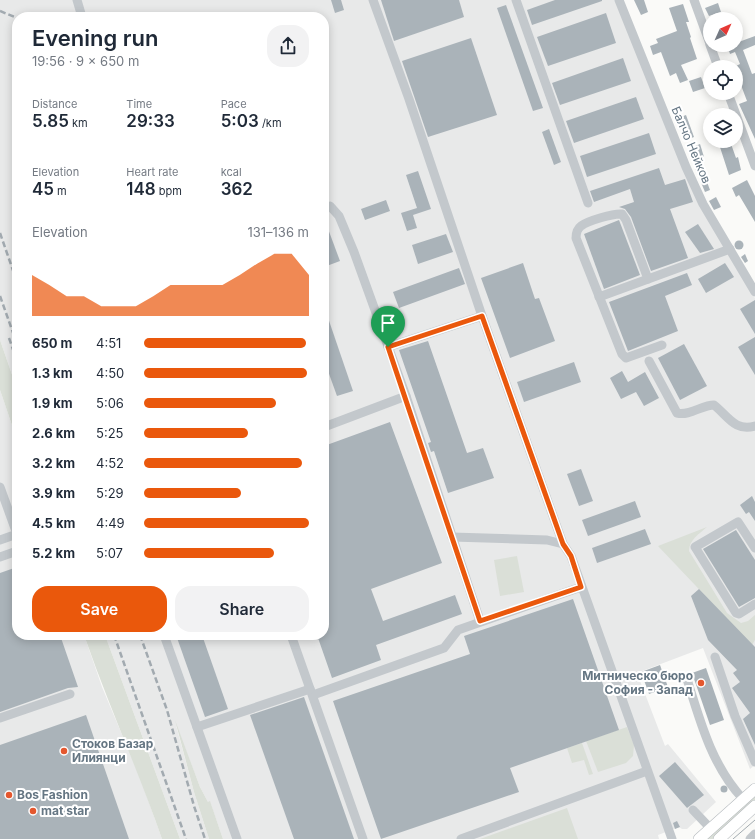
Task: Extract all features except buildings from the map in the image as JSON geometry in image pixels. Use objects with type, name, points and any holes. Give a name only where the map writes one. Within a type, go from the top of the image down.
[{"type":"main road","points":[[700,839],[755,789]]},
{"type":"main road","points":[[719,839],[755,806]]},
{"type":"street","points":[[76,0],[80,12]]},
{"type":"street","points":[[373,0],[409,99],[482,316],[563,544],[571,556],[670,839]]},
{"type":"street","name":"Балчо Нейков","points":[[619,0],[686,167],[703,204],[755,292]]},
{"type":"street","points":[[694,0],[703,25]]},
{"type":"street","points":[[519,1],[588,203]]},
{"type":"street","points":[[731,100],[755,166]]},
{"type":"street","points":[[329,206],[340,216],[406,396],[480,621]]},
{"type":"street","points":[[648,279],[626,220],[622,214],[615,213],[582,225],[577,231],[576,238],[622,354],[626,358],[662,345]]},
{"type":"street","points":[[599,297],[730,249]]},
{"type":"street","points":[[388,347],[482,316]]},
{"type":"street","points":[[649,361],[678,413],[683,414],[709,405],[714,405],[736,425],[750,427],[755,426]]},
{"type":"street","points":[[329,425],[406,396]]},
{"type":"street","points":[[0,487],[12,520]]},
{"type":"street","points":[[755,548],[738,522],[695,547],[736,613],[739,614],[755,604]]},
{"type":"street","points":[[0,540],[12,536]]},
{"type":"street","points":[[452,537],[547,540],[563,544]]},
{"type":"street","points":[[0,557],[12,553]]},
{"type":"street","points":[[197,727],[312,692],[444,648],[458,630],[480,621],[581,587]]},
{"type":"street","points":[[166,640],[238,839]]},
{"type":"street","points":[[293,640],[363,839]]},
{"type":"street","points":[[715,657],[735,716],[755,762]]},
{"type":"street","points":[[687,679],[704,736],[732,786],[743,799]]},
{"type":"street","points":[[0,718],[70,694]]},
{"type":"street","points":[[461,839],[647,771]]},
{"type":"street","points":[[693,810],[711,829]]},
{"type":"street","points":[[750,839],[755,834]]},
{"type":"shaded area","points":[[0,0],[616,0],[716,232],[755,298],[755,765],[750,769],[703,648],[637,673],[665,746],[668,744],[716,802],[687,829],[682,829],[679,827],[658,835],[659,839],[223,839],[210,802],[208,802],[200,787],[176,725],[194,792],[209,839],[180,839],[107,640],[329,640],[329,12],[12,12],[12,375],[0,340]]},
{"type":"shaded area","points":[[0,340],[12,375],[12,425],[0,390]]},
{"type":"shaded area","name":"Стоков Базар Илиянци","points":[[0,390],[12,425],[12,640],[86,640],[102,687],[141,780],[162,839],[0,839]]},
{"type":"shaded area","points":[[707,527],[693,540],[689,547],[689,551],[727,613],[741,623],[748,621],[755,615],[755,640],[752,645],[658,546]]},
{"type":"shaded area","points":[[517,556],[524,592],[500,596],[494,560]]},
{"type":"shaded area","points":[[86,640],[107,640],[180,839],[162,839]]},
{"type":"shaded area","points":[[175,720],[200,787],[208,802],[210,801],[223,839],[209,839],[194,792]]},
{"type":"shaded area","points":[[627,727],[634,745],[633,756],[626,763],[598,772],[586,741]]},
{"type":"shaded area","points":[[582,743],[593,774],[589,775],[584,760],[572,763],[567,748]]},
{"type":"shaded area","points":[[755,795],[755,801],[713,839],[706,839]]},
{"type":"shaded area","points":[[567,808],[578,839],[480,839]]},
{"type":"tram line","points":[[733,839],[755,820]]},
{"type":"railway","points":[[0,11],[12,16]]},
{"type":"railway","points":[[0,233],[12,268]]},
{"type":"railway","points":[[0,296],[12,330]]},
{"type":"railway","points":[[9,338],[12,347]]},
{"type":"railway","points":[[116,640],[186,839]]},
{"type":"railway","points":[[142,640],[167,710],[194,806],[205,839]]},
{"type":"place","name":"Митническо бюро София - Запад","points":[[701,683]]},
{"type":"place","name":"Стоков Базар Илиянци","points":[[64,751]]},
{"type":"place","name":"Bos Fashion","points":[[9,795]]},
{"type":"place","name":"mat star","points":[[33,811]]},
{"type":"route","points":[[482,316],[563,544],[571,556],[581,587],[480,621],[406,396],[388,347],[482,316]]}]
